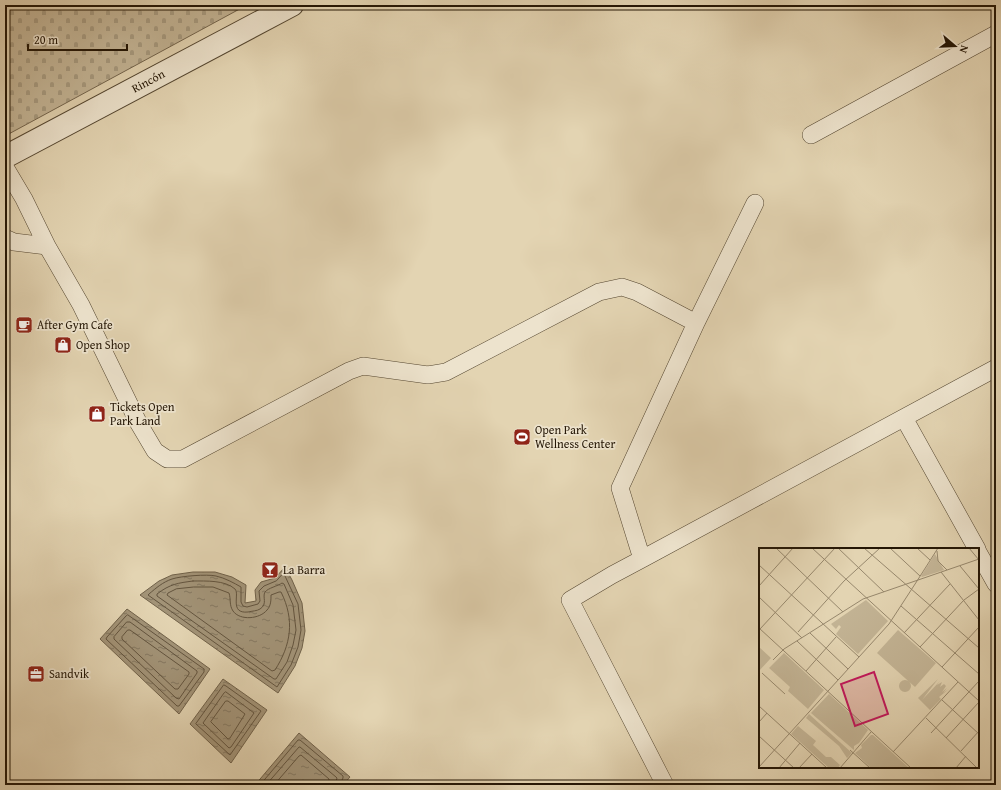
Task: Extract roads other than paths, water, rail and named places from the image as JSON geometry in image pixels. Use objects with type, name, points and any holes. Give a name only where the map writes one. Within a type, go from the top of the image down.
[{"type":"street","name":"Rincón","points":[[5,157],[292,5]]},
{"type":"lane","points":[[811,135],[996,34]]},
{"type":"lane","points":[[5,167],[24,199],[47,246],[81,305],[139,424],[155,451],[167,459],[183,460],[349,371],[363,366],[428,375],[446,372],[599,292],[622,287],[637,292],[696,323]]},
{"type":"lane","points":[[642,559],[620,488],[696,323],[755,203]]},
{"type":"lane","points":[[5,238],[14,242],[47,246]]},
{"type":"lane","points":[[666,785],[570,600],[612,575],[996,368]]},
{"type":"lane","points":[[904,418],[976,548]]},
{"type":"lane","points":[[979,554],[996,584]]},
{"type":"water","points":[[285,567],[302,603],[305,631],[302,648],[295,666],[278,693],[140,595],[159,581],[172,575],[193,572],[215,572],[232,577],[246,585],[245,603],[256,601],[255,590],[261,582],[275,578]]},
{"type":"water","points":[[127,609],[210,669],[179,714],[100,639]]},
{"type":"water","points":[[223,679],[267,710],[231,763],[190,724]]},
{"type":"water","points":[[299,733],[350,777],[343,785],[255,785]]},
{"type":"place","name":"After Gym Cafe","points":[[24,325]]},
{"type":"place","name":"Open Shop","points":[[63,345]]},
{"type":"place","name":"Tickets Open Park Land","points":[[97,414]]},
{"type":"place","name":"Open Park Wellness Center","points":[[522,437]]},
{"type":"place","name":"La Barra","points":[[270,570]]},
{"type":"place","name":"Sandvik","points":[[36,674]]}]
